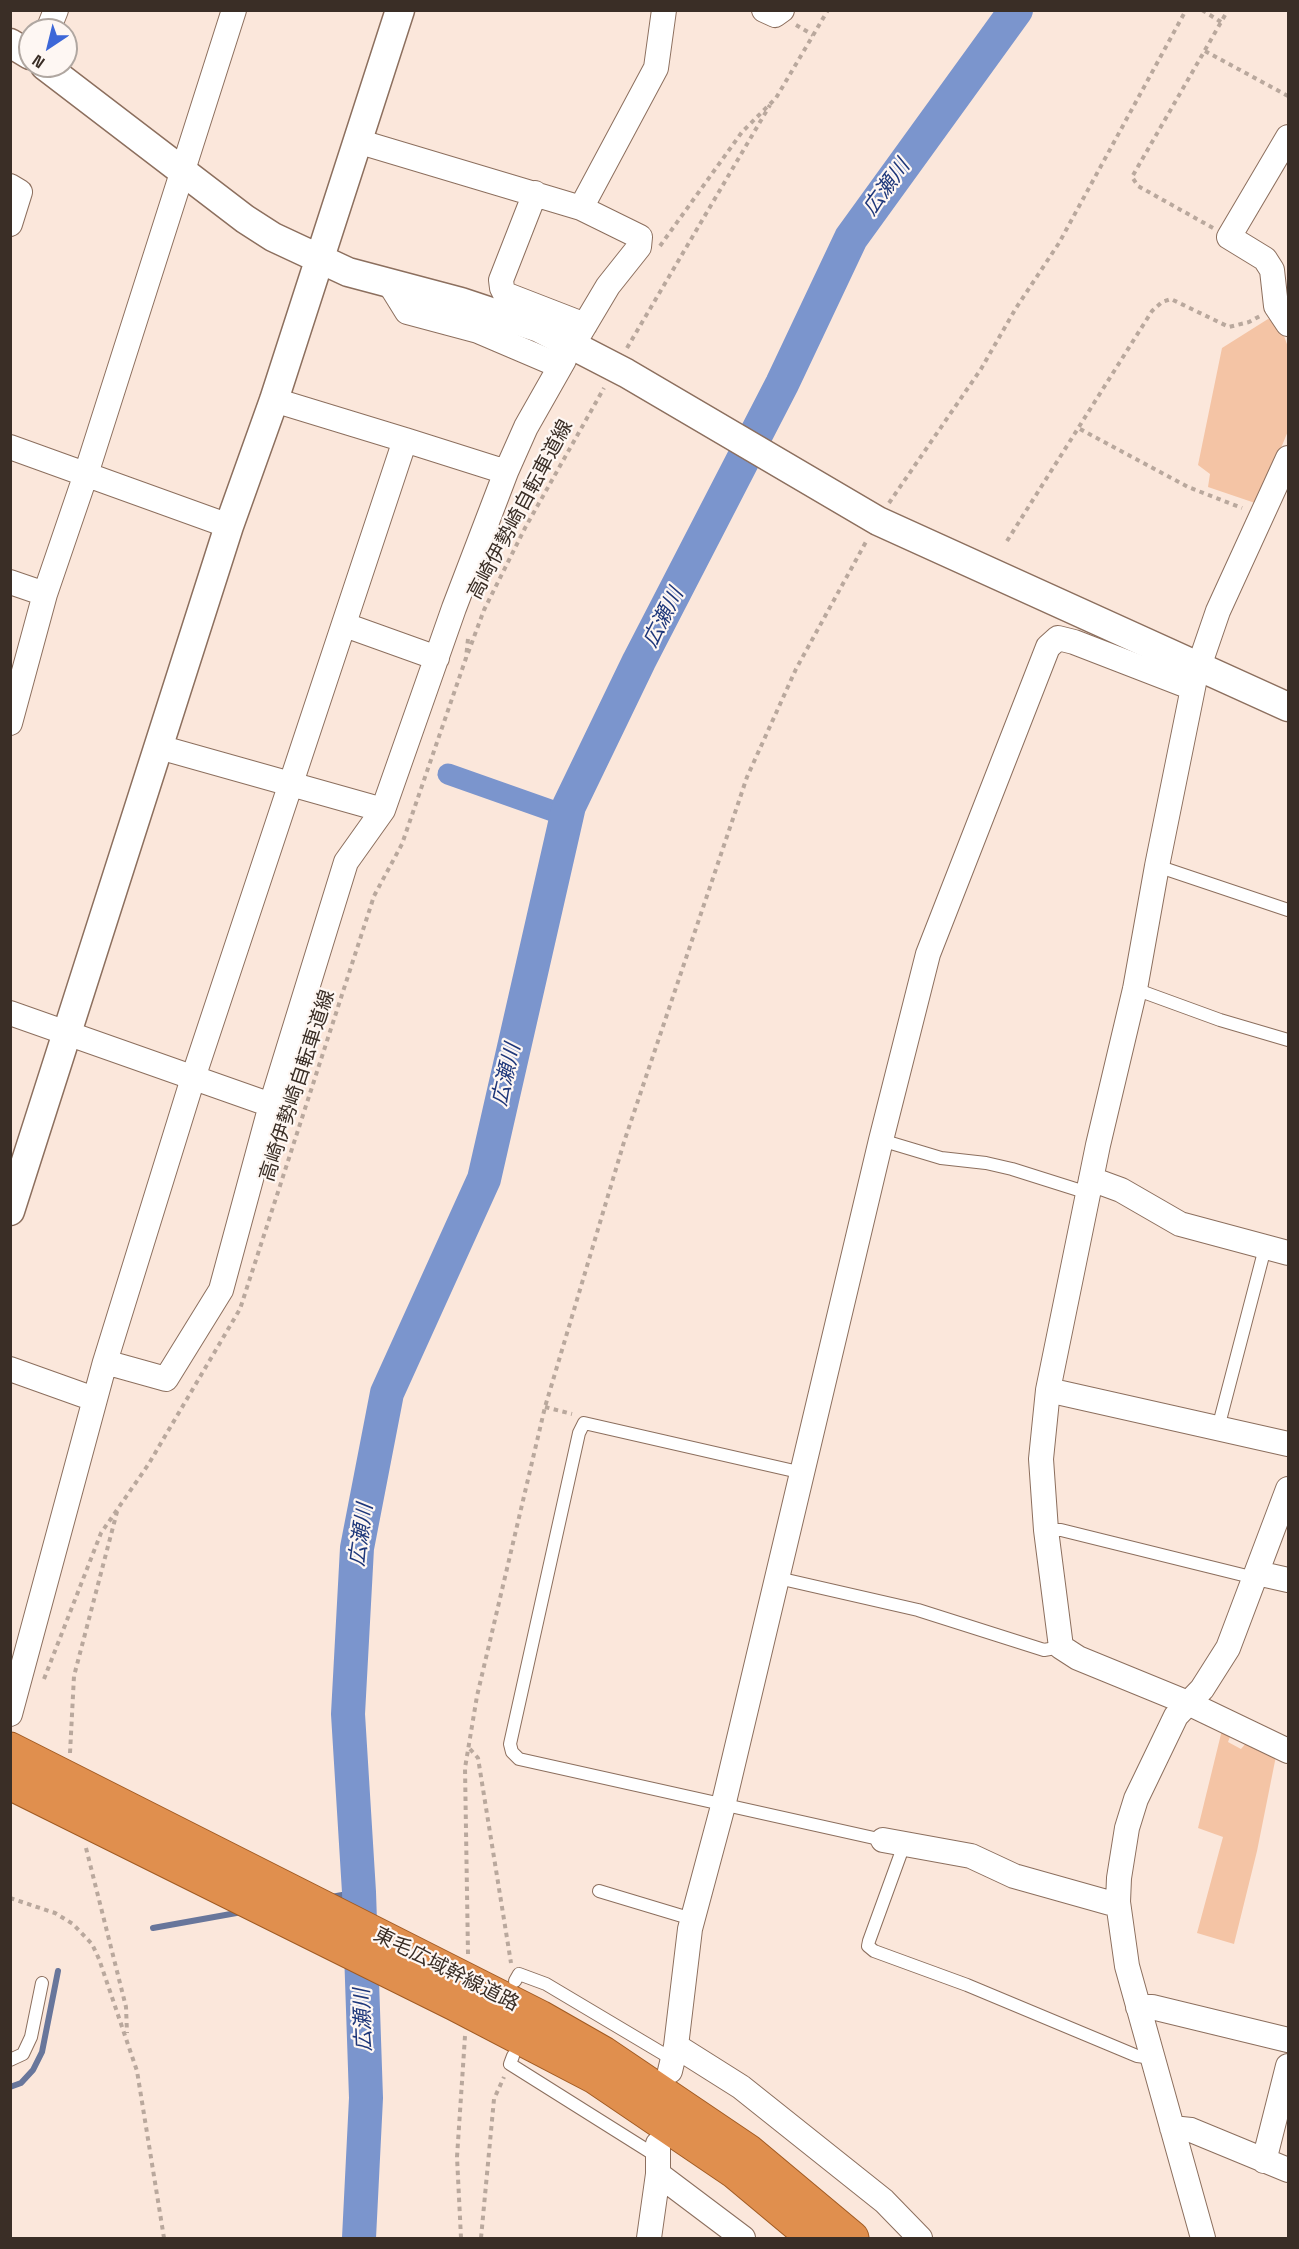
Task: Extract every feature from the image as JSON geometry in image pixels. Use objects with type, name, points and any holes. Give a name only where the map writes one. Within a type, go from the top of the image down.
[{"type":"highway","name":"東毛広域幹線道路","points":[[10,1749],[94,1791],[461,1993],[657,2117],[735,2172],[814,2238]]},
{"type":"highway","name":"東毛広域幹線道路","points":[[10,1783],[91,1832],[461,1993],[540,2017],[660,2090],[748,2151],[852,2238]]},
{"type":"street","points":[[10,723],[45,594],[87,474],[234,10]]},
{"type":"street","points":[[10,1210],[68,1035],[229,526],[274,400],[400,10]]},
{"type":"street","points":[[581,208],[656,68],[664,10]]},
{"type":"street","points":[[764,10],[775,15],[786,16]]},
{"type":"street","points":[[61,78],[245,219],[273,237],[348,272],[461,302],[539,328],[619,370],[878,518],[1196,678]]},
{"type":"street","points":[[1282,315],[1272,270],[1265,259],[1229,237],[1288,137]]},
{"type":"street","points":[[357,141],[536,193],[581,208],[634,232],[640,237],[640,241],[582,329],[505,294],[502,288],[501,280],[536,193]]},
{"type":"street","points":[[10,186],[20,192],[10,224]]},
{"type":"street","points":[[105,1362],[165,1379],[221,1290],[271,1105],[346,862],[383,810],[506,472],[526,427],[562,363],[478,331],[407,312],[402,308],[389,283]]},
{"type":"street","points":[[274,400],[506,472]]},
{"type":"street","points":[[10,1714],[58,1541],[94,1399],[193,1078],[292,786],[405,440]]},
{"type":"street","points":[[10,447],[229,526]]},
{"type":"street","points":[[1288,458],[1218,611],[1196,678],[1157,866],[1136,989],[1090,1186],[1048,1390],[1041,1459],[1046,1530],[1061,1647],[1078,1658],[1188,1703],[1288,1751]]},
{"type":"street","points":[[10,582],[45,594]]},
{"type":"street","points":[[345,625],[437,658]]},
{"type":"street","points":[[920,2238],[884,2201],[741,2087],[673,2058],[692,1919],[723,1806],[881,1140],[928,954],[1048,647],[1058,639],[1074,642],[1288,707]]},
{"type":"street","points":[[159,747],[383,810]]},
{"type":"street","points":[[10,1013],[271,1105]]},
{"type":"street","points":[[1090,1186],[1121,1190],[1180,1224],[1277,1251]]},
{"type":"street","points":[[10,1369],[94,1399]]},
{"type":"street","points":[[1048,1390],[1288,1444]]},
{"type":"street","points":[[1203,2238],[1127,1966],[1118,1902],[1122,1854],[1136,1799],[1176,1716],[1202,1689],[1228,1648],[1288,1489]]},
{"type":"street","points":[[10,1660],[40,1547],[58,1541]]},
{"type":"street","points":[[1256,1575],[1288,1581]]},
{"type":"street","points":[[894,1841],[971,1856],[1014,1876],[1110,1903],[1118,1902]]},
{"type":"street","points":[[1138,2007],[1152,2007],[1288,2040]]},
{"type":"street","points":[[1264,2161],[1288,2066]]},
{"type":"street","points":[[1172,2128],[1191,2130],[1288,2170]]},
{"type":"street","points":[[650,2238],[659,2159]]},
{"type":"street","points":[[659,2159],[743,2238]]},
{"type":"lane","points":[[1157,866],[1288,910]]},
{"type":"lane","points":[[1136,989],[1220,1020],[1288,1040]]},
{"type":"lane","points":[[881,1140],[941,1158],[986,1163],[1090,1186]]},
{"type":"lane","points":[[1218,1428],[1277,1251]]},
{"type":"lane","points":[[803,1473],[595,1423],[584,1423],[579,1433],[510,1744],[512,1752],[519,1759],[723,1806],[894,1841],[868,1946],[874,1951],[967,1985],[1137,2056],[1153,2058]]},
{"type":"lane","points":[[1046,1530],[1061,1530],[1256,1575]]},
{"type":"lane","points":[[778,1578],[918,1610],[1044,1650],[1061,1647]]},
{"type":"lane","points":[[598,1891],[692,1919]]},
{"type":"lane","points":[[517,1977],[546,1984],[673,2058]]},
{"type":"lane","points":[[10,2060],[23,2054],[31,2037],[42,1983]]},
{"type":"lane","points":[[511,2060],[659,2159]]},
{"type":"path","name":"高崎伊勢崎自転車道線","points":[[39,1688],[101,1533],[148,1465],[240,1309],[374,896],[402,844],[484,610],[525,528],[619,370],[770,105],[828,10]]},
{"type":"path","points":[[461,2238],[457,2157],[465,1768],[477,1695],[545,1407],[624,1142],[747,777],[796,669],[878,518],[968,388],[1059,243],[1186,10]]},
{"type":"path","points":[[1203,10],[1221,22]]},
{"type":"path","points":[[1228,10],[1132,177],[1138,186],[1229,237]]},
{"type":"path","points":[[786,16],[813,35]]},
{"type":"path","points":[[1205,51],[1288,96]]},
{"type":"path","name":"高崎伊勢崎自転車道線","points":[[654,253],[742,132],[770,105]]},
{"type":"path","points":[[1007,541],[1080,429],[1152,311],[1162,302],[1171,299],[1229,327],[1282,315]]},
{"type":"path","points":[[1080,429],[1188,487],[1262,516]]},
{"type":"path","name":"高崎伊勢崎自転車道線","points":[[466,658],[469,628]]},
{"type":"path","points":[[545,1407],[576,1415]]},
{"type":"path","name":"高崎伊勢崎自転車道線","points":[[71,1761],[74,1676],[119,1505]]},
{"type":"path","points":[[470,1748],[478,1758],[504,1929],[517,1977]]},
{"type":"path","points":[[91,1832],[86,1849],[126,2007],[127,2037]]},
{"type":"path","points":[[10,1898],[55,1913],[81,1932],[99,1959],[137,2071],[164,2238]]},
{"type":"path","points":[[481,2238],[494,2099],[511,2060]]},
{"type":"shaded area","points":[[1268,319],[1279,322],[1288,347],[1288,431],[1258,504],[1208,487],[1210,474],[1198,465],[1222,348]]},
{"type":"shaded area","points":[[1222,1730],[1231,1734],[1228,1742],[1241,1749],[1247,1742],[1276,1756],[1257,1851],[1234,1944],[1197,1933],[1223,1837],[1198,1828]]},
{"type":"waterway","name":"広瀬川","points":[[359,2238],[366,2098],[359,1892],[348,1714],[357,1548],[387,1393],[484,1179],[569,806],[639,661],[782,384],[851,238],[1016,10]]},
{"type":"waterway","points":[[448,774],[567,816]]},
{"type":"waterway","points":[[331,1897],[359,1892]]},
{"type":"waterway","points":[[153,1928],[242,1912]]},
{"type":"waterway","points":[[10,2087],[21,2083],[33,2070],[42,2052],[58,1971]]}]
